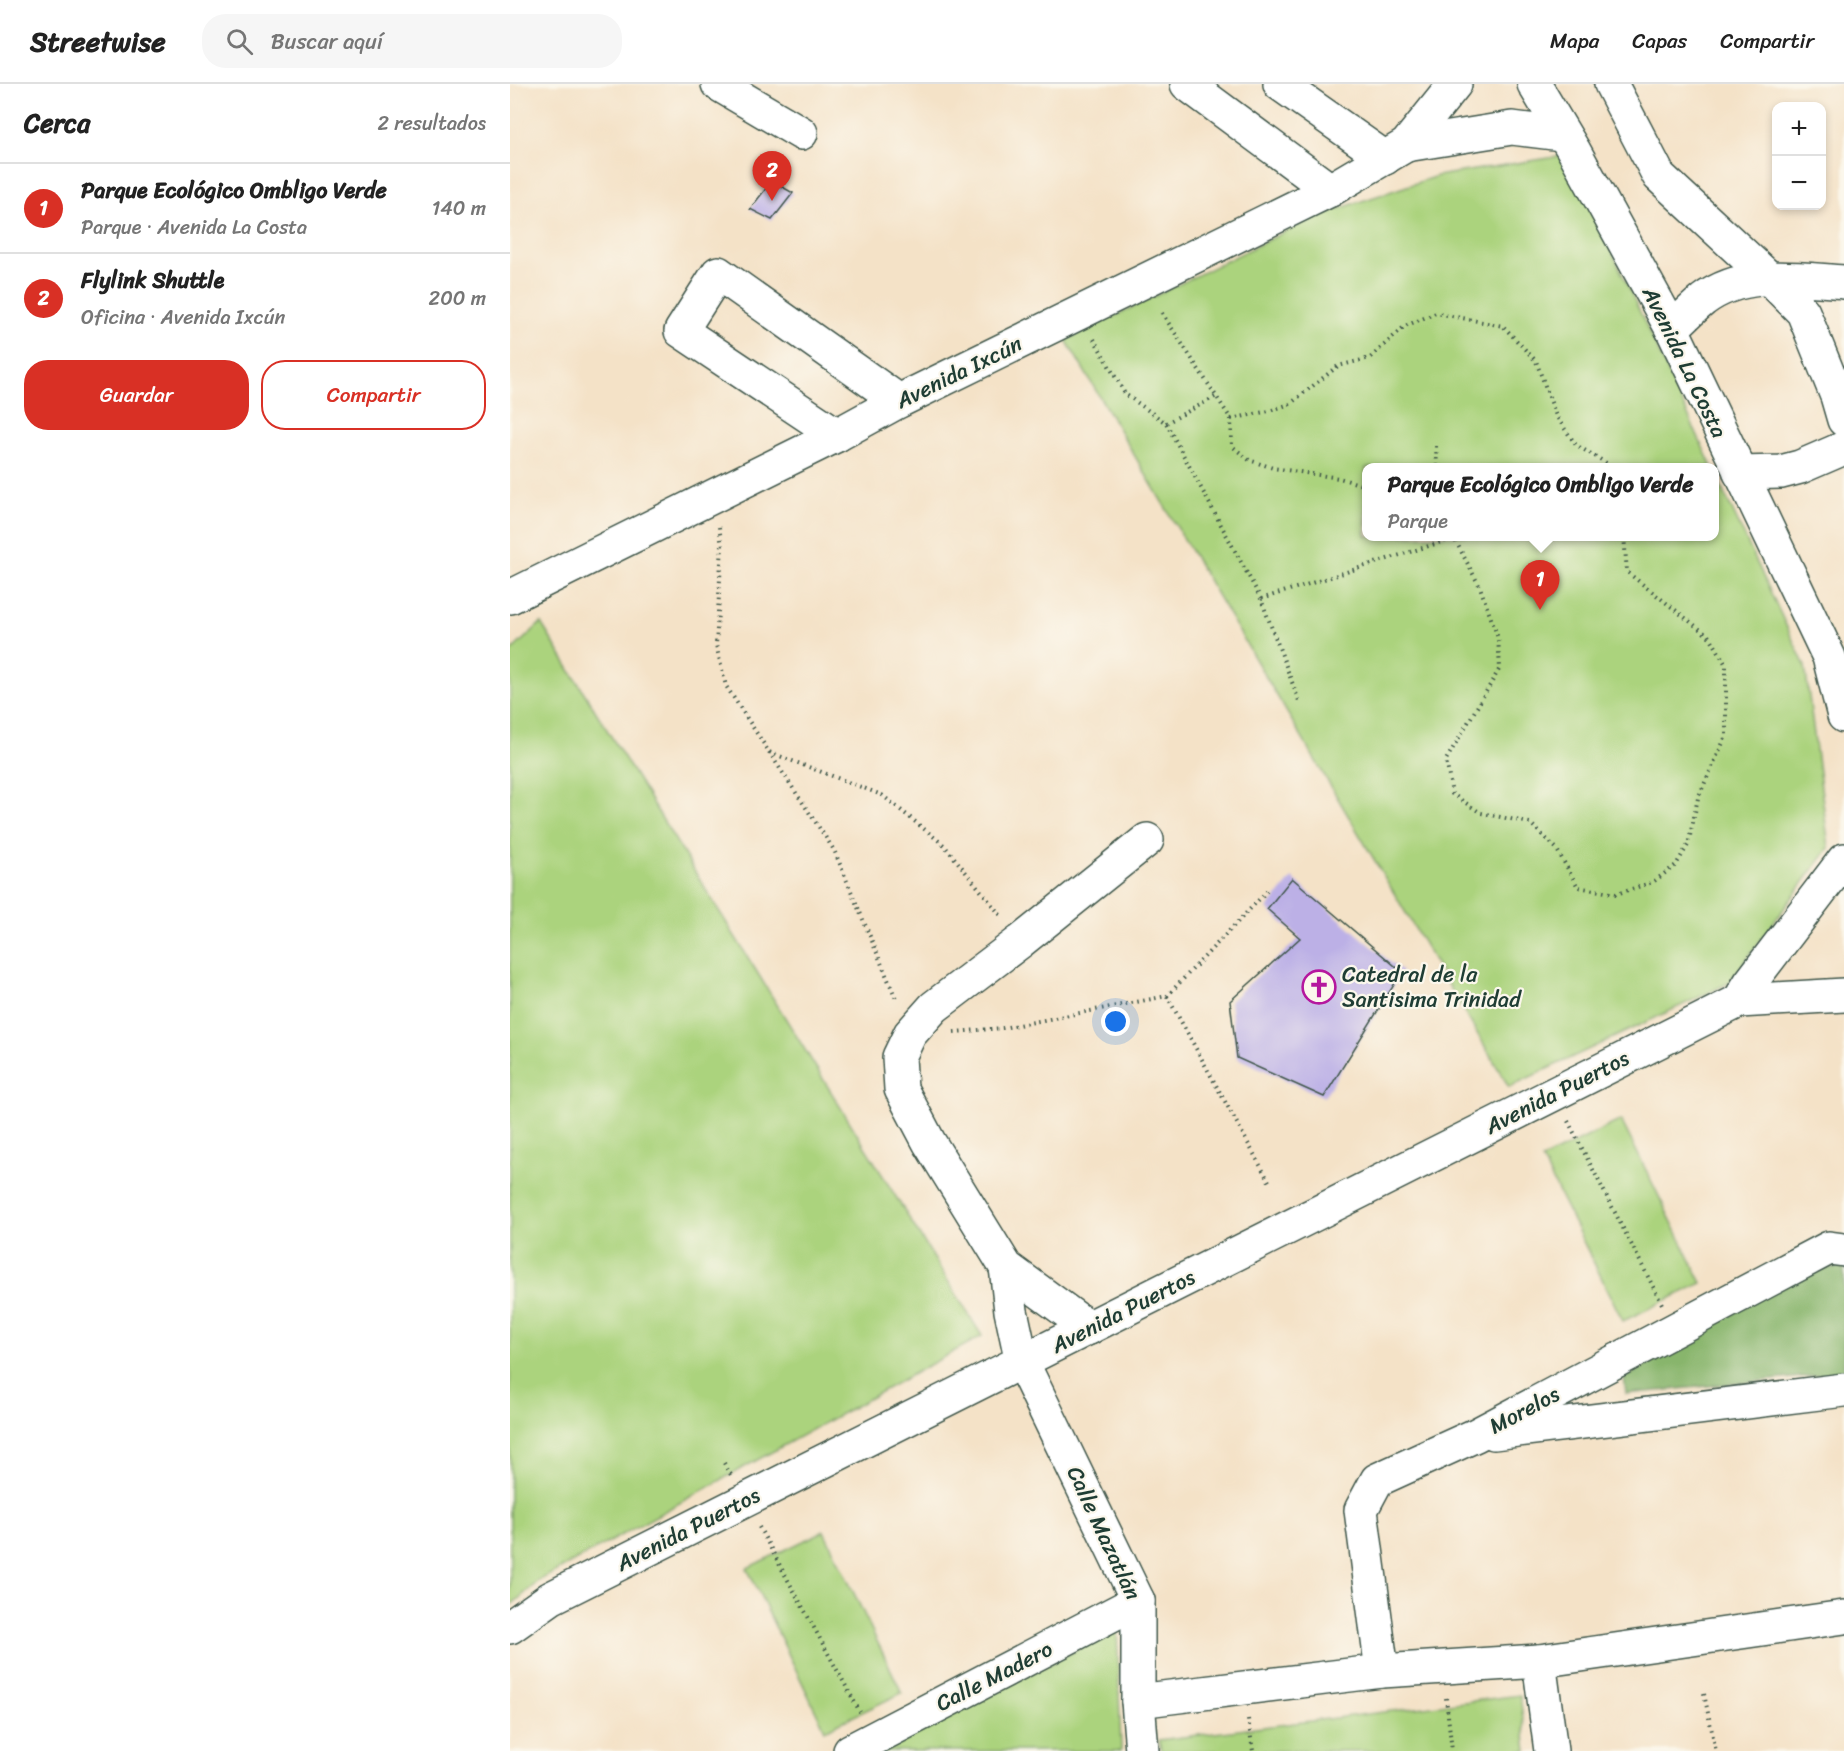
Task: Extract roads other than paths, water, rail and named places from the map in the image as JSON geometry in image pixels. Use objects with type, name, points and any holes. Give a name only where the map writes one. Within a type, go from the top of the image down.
[{"type":"street","points":[[718,84],[801,133]]},
{"type":"street","points":[[1187,84],[1330,190]]},
{"type":"street","points":[[1280,84],[1396,151]]},
{"type":"street","name":"Avenida Ixcún","points":[[510,597],[837,435],[899,401],[1330,190],[1396,151],[1455,84]]},
{"type":"street","name":"Avenida La Costa","points":[[1534,84],[1574,151],[1672,329],[1829,657],[1844,716]]},
{"type":"street","points":[[1611,84],[1659,176],[1803,312],[1837,396],[1844,420]]},
{"type":"street","name":"Avenida Ixcún","points":[[1396,151],[1512,128],[1562,134]]},
{"type":"street","points":[[837,435],[681,331],[718,273],[899,401]]},
{"type":"street","points":[[1672,329],[1696,306],[1717,291],[1749,280],[1769,278],[1844,282]]},
{"type":"street","points":[[1740,473],[1781,472],[1800,467],[1844,448]]},
{"type":"street","points":[[1089,1328],[1006,1267],[929,1142],[901,1089],[899,1057],[910,1034],[934,1007],[1147,840]]},
{"type":"street","points":[[1739,1001],[1750,983],[1844,860]]},
{"type":"street","name":"Avenida Puertos","points":[[510,1627],[551,1598],[1739,1001],[1844,995]]},
{"type":"street","name":"Morelos","points":[[1382,1671],[1361,1510],[1377,1480],[1476,1435],[1829,1248],[1844,1250]]},
{"type":"street","name":"Calle Mazatlán","points":[[1006,1267],[1011,1311],[1022,1362],[1138,1601],[1138,1701],[1142,1751]]},
{"type":"street","points":[[1476,1435],[1844,1390]]},
{"type":"street","name":"Calle Madero","points":[[862,1745],[1138,1601]]},
{"type":"street","points":[[1138,1701],[1382,1671],[1539,1661],[1844,1617]]},
{"type":"street","points":[[1539,1661],[1551,1751]]},
{"type":"place","name":"Flylink Shuttle","points":[[772,201]]},
{"type":"place","name":"Parque Ecológico Ombligo Verde","points":[[1540,610]]},
{"type":"place","name":"Catedral de la Santisima Trinidad","points":[[1319,987]]}]
